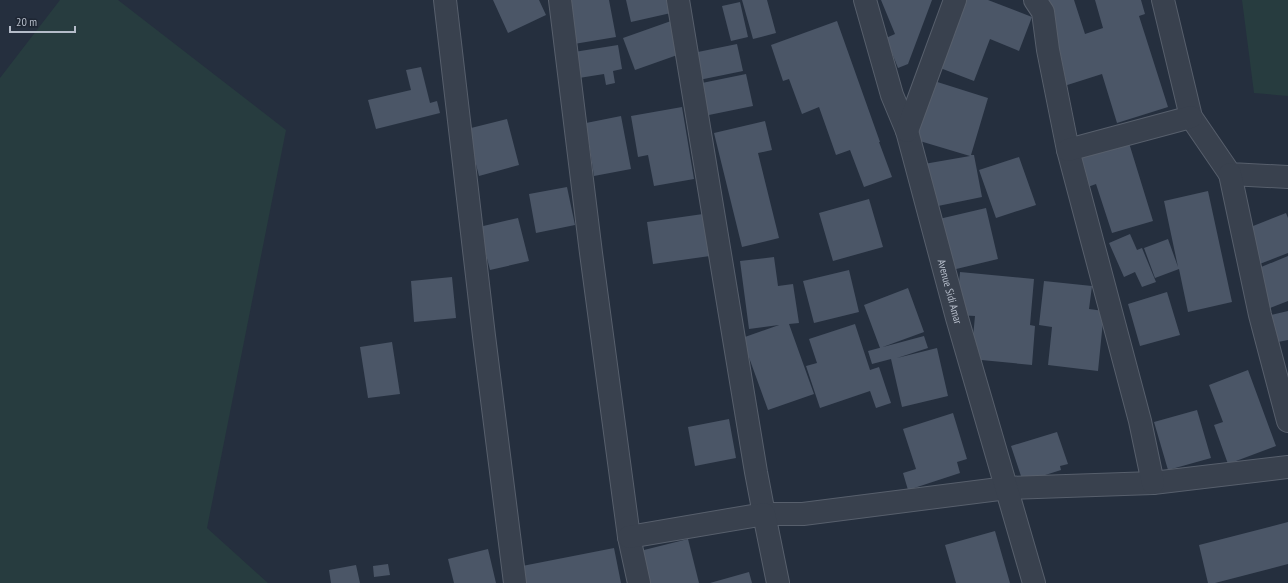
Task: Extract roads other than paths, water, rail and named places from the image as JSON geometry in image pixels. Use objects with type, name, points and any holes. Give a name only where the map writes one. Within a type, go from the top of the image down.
[{"type":"street","points":[[445,0],[485,344],[515,583]]},
{"type":"street","points":[[560,0],[592,261],[629,537],[639,583]]},
{"type":"street","points":[[678,0],[756,472],[778,583]]},
{"type":"street","name":"Avenue Sidi Amar","points":[[865,0],[892,95],[907,132],[957,318],[1034,583]]},
{"type":"street","points":[[907,132],[955,0]]},
{"type":"street","points":[[1035,0],[1043,12],[1048,50],[1068,150],[1140,421],[1153,482]]},
{"type":"street","points":[[1163,0],[1191,117],[1230,174],[1260,316],[1288,421]]},
{"type":"street","points":[[1068,150],[1191,117]]},
{"type":"street","points":[[1230,174],[1288,177]]},
{"type":"street","points":[[629,537],[764,514],[803,514],[1007,488],[1153,482],[1288,467]]}]
